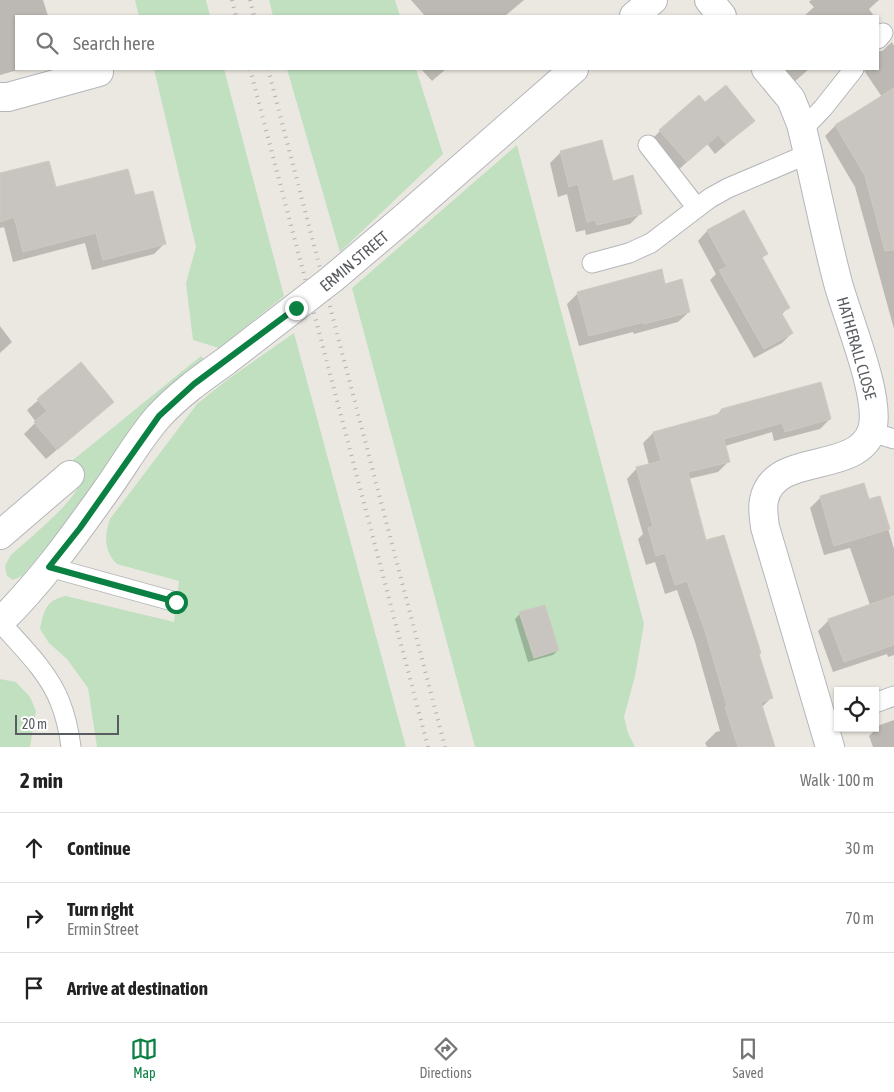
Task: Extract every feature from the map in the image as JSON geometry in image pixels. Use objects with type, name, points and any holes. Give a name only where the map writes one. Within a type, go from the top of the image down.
[{"type":"street","points":[[635,15],[653,0]]},
{"type":"street","points":[[709,0],[721,15]]},
{"type":"street","name":"ERMIN STREET","points":[[1,618],[28,593],[80,528],[159,416],[188,389],[332,279],[573,70]]},
{"type":"street","name":"HATHERALL CLOSE","points":[[767,70],[791,99],[805,142],[838,283],[872,396],[874,417],[882,436],[867,440],[860,448],[849,453],[775,478],[764,500],[765,527],[830,729]]},
{"type":"street","points":[[0,97],[8,97],[99,72]]},
{"type":"street","points":[[0,535],[70,475]]},
{"type":"lane","points":[[592,263],[630,253],[651,243],[710,198],[805,142],[818,115],[853,70]]},
{"type":"lane","points":[[648,145],[696,208]]},
{"type":"lane","points":[[49,567],[176,602]]},
{"type":"lane","points":[[1,618],[48,678],[60,700],[67,722],[71,747]]},
{"type":"lane","points":[[879,702],[894,696]]},
{"type":"green space","points":[[135,0],[206,0],[210,15],[139,15]]},
{"type":"green space","points":[[269,0],[395,0],[400,15],[273,15]]},
{"type":"green space","points":[[154,70],[224,70],[284,296],[219,348],[193,340],[186,283],[196,247]]},
{"type":"green space","points":[[287,70],[416,70],[443,154],[340,252]]},
{"type":"green space","points":[[517,145],[644,624],[635,676],[624,717],[628,733],[635,747],[475,747],[352,288]]},
{"type":"green space","points":[[294,333],[406,747],[97,747],[88,688],[67,659],[49,643],[40,629],[45,611],[54,600],[66,596],[174,622],[179,581],[117,564],[107,549],[106,543],[110,519],[197,404],[227,380]]},
{"type":"green space","points":[[201,356],[204,360],[162,392],[116,452],[67,523],[22,576],[13,580],[7,576],[5,566],[10,556],[60,510],[77,490],[80,476],[73,460]]},
{"type":"green space","points":[[0,679],[16,682],[30,697],[36,711],[30,747],[0,747]]},
{"type":"building","points":[[726,85],[755,121],[726,144],[718,135],[687,162],[659,130],[699,95],[705,102]]},
{"type":"building","points":[[894,88],[894,250],[885,251],[865,176],[835,125]]},
{"type":"building","points":[[602,140],[613,181],[633,175],[642,214],[597,225],[595,220],[587,222],[578,184],[569,187],[560,151]]},
{"type":"building","points":[[49,161],[56,187],[128,169],[135,195],[153,191],[166,244],[103,260],[96,233],[23,252],[14,217],[0,222],[0,173]]},
{"type":"building","points":[[744,210],[768,254],[762,257],[790,308],[781,312],[793,333],[764,349],[719,270],[727,267],[707,230]]},
{"type":"building","points":[[662,269],[665,284],[682,279],[690,312],[589,336],[577,292]]},
{"type":"building","points":[[81,362],[114,402],[57,450],[34,422],[47,411],[37,399]]},
{"type":"building","points":[[821,382],[831,419],[785,432],[782,423],[724,439],[730,462],[688,472],[706,540],[724,535],[773,698],[761,702],[775,747],[738,747],[725,707],[727,706],[705,631],[687,581],[675,585],[665,553],[656,556],[648,528],[653,526],[636,467],[661,461],[653,432],[722,413],[721,409]]},
{"type":"building","points":[[864,483],[869,499],[880,496],[890,529],[834,546],[820,496]]},
{"type":"building","points":[[894,596],[894,645],[844,662],[828,619]]},
{"type":"building","points":[[545,605],[559,650],[534,658],[519,612]]},
{"type":"railway","points":[[232,0],[236,15]]},
{"type":"railway","points":[[250,0],[254,15]]},
{"type":"railway","points":[[250,70],[428,747]]},
{"type":"railway","points":[[268,70],[445,747]]},
{"type":"route","points":[[176,602],[49,567],[80,528],[159,416],[194,384],[296,308]]}]
